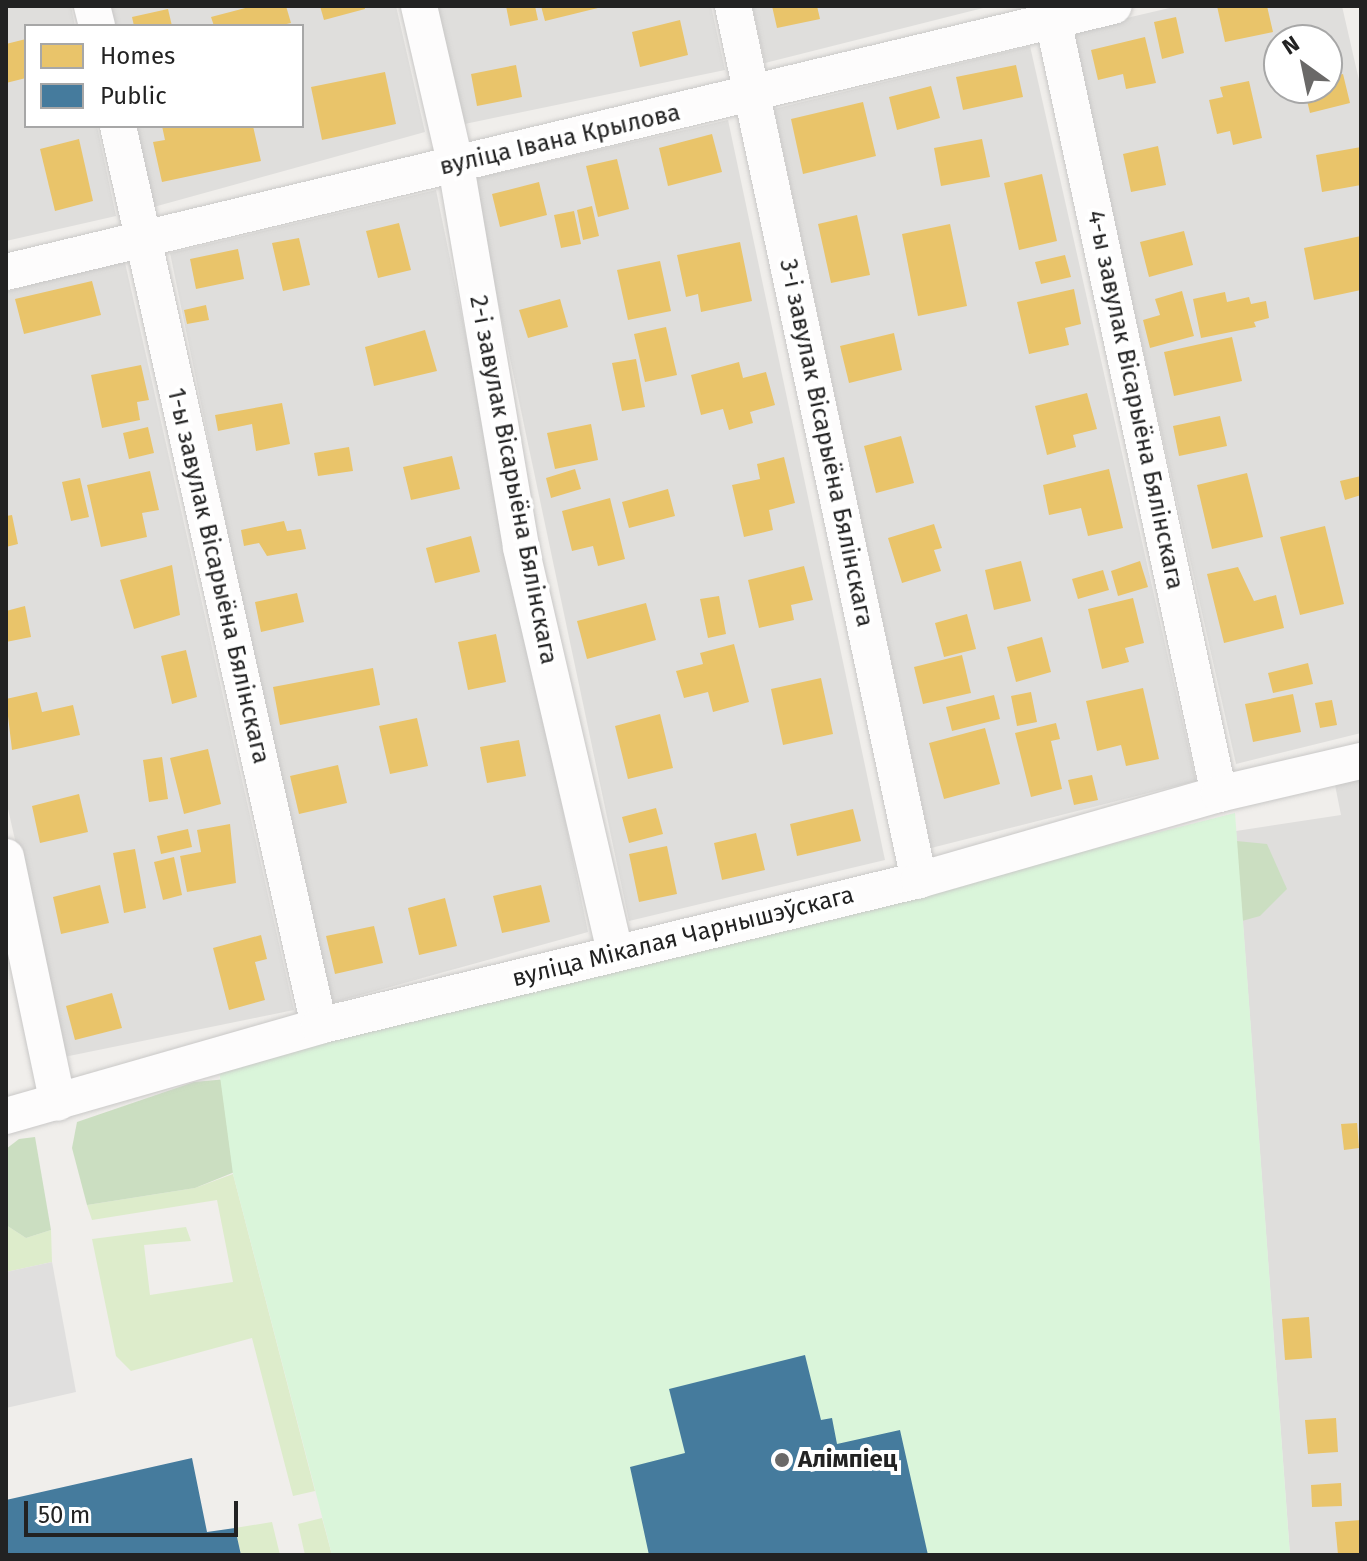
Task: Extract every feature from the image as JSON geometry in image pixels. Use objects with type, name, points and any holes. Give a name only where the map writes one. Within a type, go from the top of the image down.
[{"type":"street","name":"2-і завулак Вісарыёна Бялінскага","points":[[419,6],[456,166],[521,548],[615,953]]},
{"type":"street","name":"3-і завулак Вісарыёна Бялінскага","points":[[733,6],[919,880]]},
{"type":"street","name":"вуліца Івана Крылова","points":[[6,272],[752,94],[1052,13],[1113,6]]},
{"type":"street","name":"4-ы завулак Вісарыёна Бялінскага","points":[[1052,13],[1219,794]]},
{"type":"street","name":"1-ы завулак Вісарыёна Бялінскага","points":[[118,128],[319,1026]]},
{"type":"street","name":"вуліца Мікалая Чарнышэўскага","points":[[6,1116],[319,1026],[919,880],[1219,794],[1361,761]]},
{"type":"street","points":[[6,857],[58,1103]]},
{"type":"shaded area","points":[[6,6],[71,6],[75,24],[24,24],[24,128],[97,128],[116,216],[6,241]]},
{"type":"shaded area","points":[[107,6],[396,6],[425,132],[150,208],[132,128],[304,128],[304,24],[111,24]]},
{"type":"shaded area","points":[[433,6],[711,6],[725,70],[460,125]]},
{"type":"shaded area","points":[[752,6],[991,6],[765,63]]},
{"type":"shaded area","points":[[1178,6],[1342,6],[1361,89],[1361,733],[1236,764],[1071,31]]},
{"type":"shaded area","points":[[1030,46],[1196,781],[931,848],[774,109]]},
{"type":"shaded area","points":[[728,120],[885,860],[629,921],[472,179]]},
{"type":"shaded area","points":[[436,190],[588,932],[325,1005],[170,253]]},
{"type":"shaded area","points":[[124,258],[294,1010],[64,1057],[6,800],[6,292]]},
{"type":"shaded area","points":[[1361,775],[1361,1555],[1290,1555],[1236,831],[1341,815],[1334,780]]},
{"type":"shaded area","points":[[52,1262],[76,1392],[6,1408],[6,1272]]},
{"type":"green space","points":[[1235,813],[1290,1555],[332,1555],[233,1174],[219,1069]]},
{"type":"green space","points":[[1216,839],[1267,844],[1287,889],[1260,916],[1166,942]]},
{"type":"green space","points":[[249,1077],[252,1165],[195,1188],[87,1205],[72,1148],[77,1122],[194,1082]]},
{"type":"green space","points":[[35,1137],[51,1230],[26,1238],[6,1225],[6,1149],[19,1139]]},
{"type":"green space","points":[[233,1174],[315,1491],[293,1496],[252,1338],[131,1371],[116,1356],[92,1239],[186,1227],[191,1241],[144,1245],[150,1295],[233,1282],[217,1200],[92,1220],[87,1205],[195,1188]]},
{"type":"green space","points":[[6,1225],[26,1238],[51,1230],[52,1262],[6,1272]]},
{"type":"green space","points":[[322,1518],[332,1555],[305,1555],[298,1524]]},
{"type":"green space","points":[[272,1522],[280,1555],[241,1555],[235,1528]]},
{"type":"building: Homes","points":[[253,6],[286,6],[291,23],[213,24],[211,17]]},
{"type":"building: Homes","points":[[320,6],[364,6],[365,9],[324,20]]},
{"type":"building: Homes","points":[[506,6],[535,6],[538,20],[510,26]]},
{"type":"building: Homes","points":[[541,6],[602,6],[602,7],[545,21]]},
{"type":"building: Homes","points":[[772,6],[817,6],[820,19],[777,28]]},
{"type":"building: Homes","points":[[1217,6],[1267,6],[1271,24],[1263,24],[1263,34],[1225,42]]},
{"type":"building: Homes","points":[[168,9],[172,24],[134,24],[132,17]]},
{"type":"building: Homes","points":[[1176,17],[1184,53],[1162,59],[1154,22]]},
{"type":"building: Homes","points":[[680,20],[688,55],[640,67],[632,32]]},
{"type":"building: Homes","points":[[1145,37],[1156,83],[1126,89],[1123,74],[1098,80],[1091,50]]},
{"type":"building: Homes","points":[[24,40],[24,78],[6,83],[6,44]]},
{"type":"building: Homes","points":[[516,65],[522,97],[477,106],[471,74]]},
{"type":"building: Homes","points":[[1016,65],[1023,97],[963,110],[956,77]]},
{"type":"building: Homes","points":[[385,72],[396,124],[322,140],[311,87]]},
{"type":"building: Homes","points":[[1343,74],[1350,103],[1310,113],[1308,104],[1343,104]]},
{"type":"building: Homes","points":[[1249,81],[1262,138],[1233,145],[1230,131],[1217,134],[1209,100],[1223,97],[1220,87]]},
{"type":"building: Homes","points":[[931,86],[940,118],[897,130],[889,97]]},
{"type":"building: Homes","points":[[863,102],[876,156],[803,174],[791,119]]},
{"type":"building: Homes","points":[[162,128],[253,128],[261,161],[162,182],[153,142],[165,140]]},
{"type":"building: Homes","points":[[712,134],[722,172],[668,186],[659,148]]},
{"type":"building: Homes","points":[[79,139],[93,201],[55,211],[40,149]]},
{"type":"building: Homes","points":[[982,139],[990,177],[941,186],[934,148]]},
{"type":"building: Homes","points":[[1158,146],[1166,185],[1131,192],[1123,154]]},
{"type":"building: Homes","points":[[1361,147],[1361,185],[1322,192],[1316,155]]},
{"type":"building: Homes","points":[[617,159],[629,209],[598,217],[586,166]]},
{"type":"building: Homes","points":[[1042,174],[1057,241],[1019,250],[1004,183]]},
{"type":"building: Homes","points":[[539,182],[547,215],[500,227],[492,194]]},
{"type":"building: Homes","points":[[592,206],[599,236],[583,240],[577,210]]},
{"type":"building: Homes","points":[[574,211],[581,244],[561,248],[554,215]]},
{"type":"building: Homes","points":[[857,215],[870,275],[831,283],[818,224]]},
{"type":"building: Homes","points":[[399,223],[411,270],[378,278],[366,231]]},
{"type":"building: Homes","points":[[950,224],[967,306],[918,316],[902,234]]},
{"type":"building: Homes","points":[[1184,231],[1193,265],[1149,277],[1140,242]]},
{"type":"building: Homes","points":[[1361,236],[1361,290],[1314,300],[1304,248]]},
{"type":"building: Homes","points":[[299,238],[310,285],[283,291],[272,243]]},
{"type":"building: Homes","points":[[740,242],[752,301],[701,312],[698,294],[686,297],[677,255]]},
{"type":"building: Homes","points":[[238,249],[244,279],[196,289],[190,259]]},
{"type":"building: Homes","points":[[1065,255],[1071,277],[1041,284],[1035,262]]},
{"type":"building: Homes","points":[[660,261],[671,311],[628,320],[617,270]]},
{"type":"building: Homes","points":[[92,281],[101,315],[24,334],[15,299]]},
{"type":"building: Homes","points":[[1074,289],[1081,324],[1065,328],[1069,345],[1029,354],[1017,302]]},
{"type":"building: Homes","points":[[1182,291],[1194,336],[1150,348],[1143,320],[1160,315],[1155,299]]},
{"type":"building: Homes","points":[[1225,292],[1227,302],[1249,297],[1251,304],[1266,301],[1269,318],[1254,322],[1256,327],[1201,338],[1193,299]]},
{"type":"building: Homes","points":[[560,299],[568,327],[528,338],[519,310]]},
{"type":"building: Homes","points":[[206,305],[209,320],[187,324],[184,310]]},
{"type":"building: Homes","points":[[666,327],[677,375],[645,382],[634,334]]},
{"type":"building: Homes","points":[[425,330],[437,371],[374,386],[365,347]]},
{"type":"building: Homes","points":[[894,333],[902,370],[849,383],[840,346]]},
{"type":"building: Homes","points":[[1232,337],[1242,381],[1174,396],[1164,352]]},
{"type":"building: Homes","points":[[636,359],[645,407],[622,411],[612,363]]},
{"type":"building: Homes","points":[[739,362],[743,378],[766,372],[775,405],[750,412],[753,423],[729,430],[723,409],[701,415],[691,375]]},
{"type":"building: Homes","points":[[141,365],[149,400],[137,402],[140,420],[102,428],[91,375]]},
{"type":"building: Homes","points":[[1087,393],[1097,429],[1073,435],[1076,447],[1047,455],[1035,406]]},
{"type":"building: Homes","points":[[282,403],[290,444],[256,451],[252,424],[218,431],[215,415]]},
{"type":"building: Homes","points":[[1220,416],[1227,446],[1179,456],[1173,426]]},
{"type":"building: Homes","points":[[591,424],[598,460],[555,469],[547,433]]},
{"type":"building: Homes","points":[[148,427],[154,453],[129,459],[123,433]]},
{"type":"building: Homes","points":[[901,436],[914,483],[876,493],[864,446]]},
{"type":"building: Homes","points":[[349,447],[353,471],[318,476],[314,453]]},
{"type":"building: Homes","points":[[452,456],[460,489],[411,500],[403,467]]},
{"type":"building: Homes","points":[[784,457],[795,503],[769,510],[773,530],[744,537],[732,485],[760,479],[757,464]]},
{"type":"building: Homes","points":[[575,469],[581,489],[551,498],[546,478]]},
{"type":"building: Homes","points":[[1109,469],[1123,528],[1088,536],[1081,508],[1049,515],[1043,485]]},
{"type":"building: Homes","points":[[150,471],[159,510],[142,513],[147,537],[101,547],[87,485]]},
{"type":"building: Homes","points":[[1247,473],[1263,537],[1212,549],[1197,485]]},
{"type":"building: Homes","points":[[1361,476],[1361,495],[1345,500],[1340,481]]},
{"type":"building: Homes","points":[[80,478],[89,517],[71,521],[62,482]]},
{"type":"building: Homes","points":[[668,489],[675,516],[629,528],[622,502]]},
{"type":"building: Homes","points":[[610,498],[625,559],[598,566],[593,546],[572,551],[562,511]]},
{"type":"building: Homes","points":[[12,515],[18,544],[6,547],[6,516]]},
{"type":"building: Homes","points":[[284,521],[287,531],[301,529],[306,549],[267,556],[259,543],[244,546],[241,530]]},
{"type":"building: Homes","points":[[934,524],[942,548],[934,550],[941,571],[902,583],[888,538]]},
{"type":"building: Homes","points":[[1325,526],[1344,604],[1300,615],[1280,537]]},
{"type":"building: Homes","points":[[471,536],[480,572],[435,583],[426,548]]},
{"type":"building: Homes","points":[[1021,561],[1031,601],[994,610],[985,570]]},
{"type":"building: Homes","points":[[1140,561],[1148,587],[1118,596],[1111,571]]},
{"type":"building: Homes","points":[[172,565],[180,615],[134,629],[120,580]]},
{"type":"building: Homes","points":[[804,566],[813,600],[791,605],[794,620],[759,628],[748,580]]},
{"type":"building: Homes","points":[[1238,567],[1254,601],[1276,595],[1284,628],[1224,643],[1207,574]]},
{"type":"building: Homes","points":[[1103,570],[1109,590],[1078,599],[1072,579]]},
{"type":"building: Homes","points":[[297,593],[304,622],[261,632],[255,602]]},
{"type":"building: Homes","points":[[719,596],[726,634],[708,638],[700,599]]},
{"type":"building: Homes","points":[[1133,598],[1144,643],[1125,648],[1129,662],[1102,669],[1088,609]]},
{"type":"building: Homes","points":[[646,603],[656,640],[587,659],[577,621]]},
{"type":"building: Homes","points":[[25,606],[31,637],[6,642],[6,611]]},
{"type":"building: Homes","points":[[967,614],[976,649],[944,657],[935,623]]},
{"type":"building: Homes","points":[[496,634],[506,682],[468,690],[458,642]]},
{"type":"building: Homes","points":[[1042,637],[1051,672],[1016,682],[1007,647]]},
{"type":"building: Homes","points":[[734,644],[749,702],[713,712],[708,692],[684,698],[676,671],[703,664],[700,653]]},
{"type":"building: Homes","points":[[186,650],[197,697],[172,704],[161,656]]},
{"type":"building: Homes","points":[[962,655],[971,693],[923,704],[914,667]]},
{"type":"building: Homes","points":[[1308,663],[1313,684],[1273,693],[1268,673]]},
{"type":"building: Homes","points":[[373,668],[380,705],[280,725],[273,687]]},
{"type":"building: Homes","points":[[821,678],[833,734],[783,745],[771,689]]},
{"type":"building: Homes","points":[[1143,688],[1159,759],[1126,766],[1121,745],[1097,751],[1086,701]]},
{"type":"building: Homes","points":[[37,692],[42,712],[73,705],[80,735],[12,750],[6,699]]},
{"type":"building: Homes","points":[[1031,692],[1037,722],[1017,726],[1011,696]]},
{"type":"building: Homes","points":[[1293,694],[1301,732],[1253,742],[1245,704]]},
{"type":"building: Homes","points":[[994,695],[1000,719],[952,731],[946,707]]},
{"type":"building: Homes","points":[[1332,700],[1337,725],[1320,728],[1315,703]]},
{"type":"building: Homes","points":[[660,714],[673,768],[628,779],[615,726]]},
{"type":"building: Homes","points":[[417,718],[428,766],[390,774],[379,726]]},
{"type":"building: Homes","points":[[1056,723],[1060,739],[1051,741],[1062,789],[1031,797],[1015,733]]},
{"type":"building: Homes","points":[[985,728],[1000,784],[944,799],[929,743]]},
{"type":"building: Homes","points":[[519,740],[526,776],[487,783],[480,747]]},
{"type":"building: Homes","points":[[208,749],[221,804],[184,814],[170,758]]},
{"type":"building: Homes","points":[[162,757],[168,799],[149,802],[143,760]]},
{"type":"building: Homes","points":[[338,765],[347,803],[299,814],[290,776]]},
{"type":"building: Homes","points":[[1092,775],[1098,800],[1074,805],[1068,780]]},
{"type":"building: Homes","points":[[79,794],[88,832],[40,843],[32,806]]},
{"type":"building: Homes","points":[[656,808],[663,834],[629,843],[622,817]]},
{"type":"building: Homes","points":[[853,809],[861,841],[797,856],[790,824]]},
{"type":"building: Homes","points":[[230,824],[236,883],[187,892],[180,856],[201,852],[197,830]]},
{"type":"building: Homes","points":[[188,829],[192,847],[161,854],[157,836]]},
{"type":"building: Homes","points":[[756,833],[765,870],[722,880],[714,843]]},
{"type":"building: Homes","points":[[667,846],[677,894],[639,902],[629,854]]},
{"type":"building: Homes","points":[[135,849],[146,908],[124,913],[113,853]]},
{"type":"building: Homes","points":[[174,857],[182,895],[163,900],[154,862]]},
{"type":"building: Homes","points":[[100,885],[109,923],[61,934],[53,897]]},
{"type":"building: Homes","points":[[541,885],[550,922],[502,933],[493,896]]},
{"type":"building: Homes","points":[[445,898],[457,946],[419,955],[408,908]]},
{"type":"building: Homes","points":[[374,926],[383,963],[335,974],[326,936]]},
{"type":"building: Homes","points":[[261,935],[267,959],[255,962],[265,1000],[229,1010],[213,948]]},
{"type":"building: Homes","points":[[112,993],[122,1028],[75,1040],[66,1006]]},
{"type":"building: Homes","points":[[1357,1123],[1359,1148],[1344,1150],[1341,1124]]},
{"type":"building: Homes","points":[[1309,1317],[1312,1358],[1285,1360],[1282,1319]]},
{"type":"building: Homes","points":[[1336,1418],[1338,1452],[1308,1454],[1305,1420]]},
{"type":"building: Homes","points":[[1341,1483],[1342,1506],[1312,1507],[1311,1485]]},
{"type":"building: Homes","points":[[1361,1520],[1361,1553],[1338,1555],[1335,1522]]},
{"type":"building: Public","name":"Алімпіец","points":[[805,1355],[821,1420],[832,1418],[837,1444],[900,1430],[928,1555],[649,1555],[630,1467],[685,1453],[669,1389]]},
{"type":"building: Public","points":[[192,1458],[207,1532],[235,1528],[241,1555],[6,1555],[6,1500]]},
{"type":"place","name":"Алімпіец","points":[[782,1460]]}]
